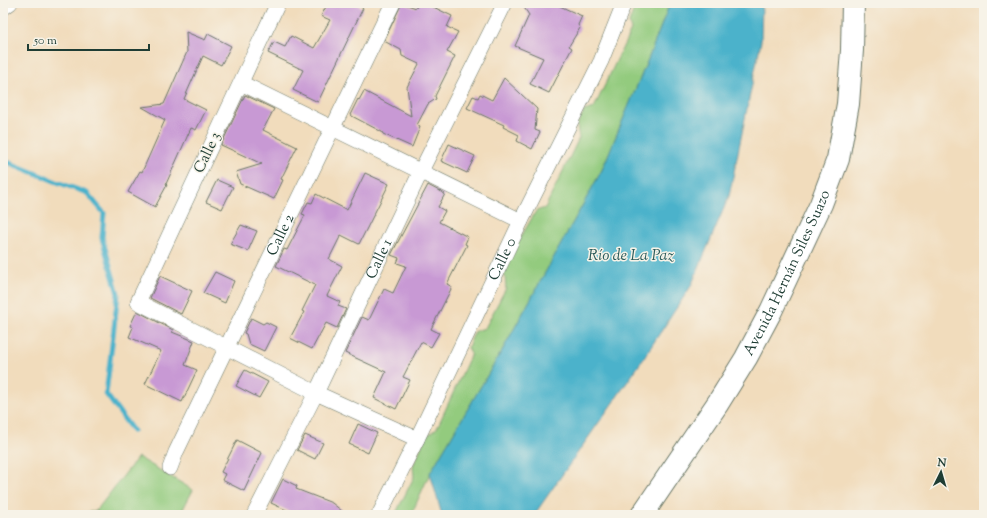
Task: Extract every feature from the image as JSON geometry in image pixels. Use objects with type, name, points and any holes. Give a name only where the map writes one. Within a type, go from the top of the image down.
[{"type":"main road","name":"Avenida Hernán Siles Suazo","points":[[642,515],[718,403],[746,358],[771,311],[822,204],[838,159],[848,104],[852,50],[852,3]]},
{"type":"street","points":[[3,8],[10,3]]},
{"type":"street","name":"Calle 3","points":[[226,347],[138,302],[278,3]]},
{"type":"street","name":"Calle 2","points":[[170,468],[176,452],[226,347],[393,3]]},
{"type":"street","name":"Calle 1","points":[[259,513],[421,171],[505,3]]},
{"type":"street","name":"Calle 0","points":[[379,515],[418,439],[521,220],[600,61],[624,3]]},
{"type":"street","points":[[241,83],[521,220]]},
{"type":"street","points":[[226,347],[316,393],[418,439]]},
{"type":"green space","points":[[636,3],[670,3],[602,170],[503,349],[430,473],[411,515],[395,515],[414,477],[413,466],[426,436],[437,428],[471,354],[468,347],[475,331],[485,328],[506,288],[504,266],[536,211],[545,208],[579,138],[577,125],[584,111],[594,108],[631,30],[629,23]]},
{"type":"green space","points":[[138,457],[193,490],[183,509],[192,515],[82,515],[83,513],[96,511]]},
{"type":"water","name":"Río de La Paz","points":[[670,3],[762,3],[761,41],[729,196],[691,286],[635,371],[534,515],[442,515],[430,473],[503,349],[602,170]]},
{"type":"building","points":[[328,3],[354,3],[363,8],[318,102],[293,90],[303,70],[268,53],[274,42],[285,47],[291,36],[314,48],[330,20],[321,16]]},
{"type":"building","points":[[402,3],[416,8],[419,3],[425,3],[452,16],[447,27],[458,32],[447,52],[455,56],[435,96],[436,99],[428,104],[417,125],[420,127],[412,147],[383,134],[382,132],[350,115],[364,91],[411,116],[407,87],[419,64],[402,56],[401,50],[384,41]]},
{"type":"building","points":[[521,3],[553,3],[582,16],[578,25],[580,28],[569,46],[572,48],[549,93],[530,84],[543,58],[515,46],[529,15]]},
{"type":"building","points":[[186,32],[205,40],[208,34],[231,46],[221,65],[203,56],[184,99],[206,110],[196,130],[191,128],[166,184],[167,185],[155,207],[128,192],[140,171],[142,172],[165,120],[142,107],[164,104],[187,52]]},
{"type":"building","points":[[504,78],[537,109],[535,130],[540,132],[532,149],[517,141],[519,135],[503,127],[504,125],[467,108],[473,96],[478,98],[480,94],[492,100]]},
{"type":"building","points":[[245,95],[274,109],[263,130],[297,147],[281,179],[283,180],[274,199],[240,184],[236,172],[262,164],[221,145]]},
{"type":"building","points":[[449,144],[475,156],[467,173],[441,161]]},
{"type":"building","points":[[365,173],[389,184],[359,244],[341,235],[329,259],[342,266],[327,296],[340,302],[338,306],[346,309],[337,328],[326,323],[312,349],[290,338],[304,312],[302,311],[315,285],[276,266],[284,249],[287,250],[305,215],[302,214],[308,202],[312,203],[316,194],[347,210]]},
{"type":"building","points":[[217,180],[233,187],[222,209],[206,202]]},
{"type":"building","points":[[428,185],[445,194],[438,207],[445,211],[439,222],[468,237],[465,244],[467,245],[447,284],[452,287],[431,329],[439,333],[431,347],[421,342],[403,377],[410,380],[396,409],[374,398],[386,372],[345,353],[362,317],[369,320],[384,289],[393,293],[406,266],[397,263],[399,258],[391,255]]},
{"type":"building","points":[[241,225],[257,231],[248,251],[230,244]]},
{"type":"building","points":[[215,272],[234,281],[225,303],[203,293]]},
{"type":"building","points":[[160,276],[192,291],[181,314],[150,298]]},
{"type":"building","points":[[137,311],[173,330],[172,332],[194,341],[185,365],[197,370],[182,402],[145,384],[161,351],[129,337],[133,327],[130,326]]},
{"type":"building","points":[[251,318],[263,324],[266,322],[276,327],[264,351],[249,344],[246,334],[244,333]]},
{"type":"building","points":[[245,370],[268,382],[259,398],[236,386]]},
{"type":"building","points":[[358,424],[377,433],[368,453],[349,444]]},
{"type":"building","points":[[305,435],[323,443],[315,459],[297,450]]},
{"type":"building","points":[[237,440],[262,453],[244,491],[222,480],[225,474],[221,472]]},
{"type":"building","points":[[283,479],[297,486],[296,489],[332,503],[347,515],[297,515],[271,503]]},
{"type":"waterway","points":[[3,158],[5,161],[87,193],[104,213],[102,238],[118,294],[106,394],[133,431]]}]
